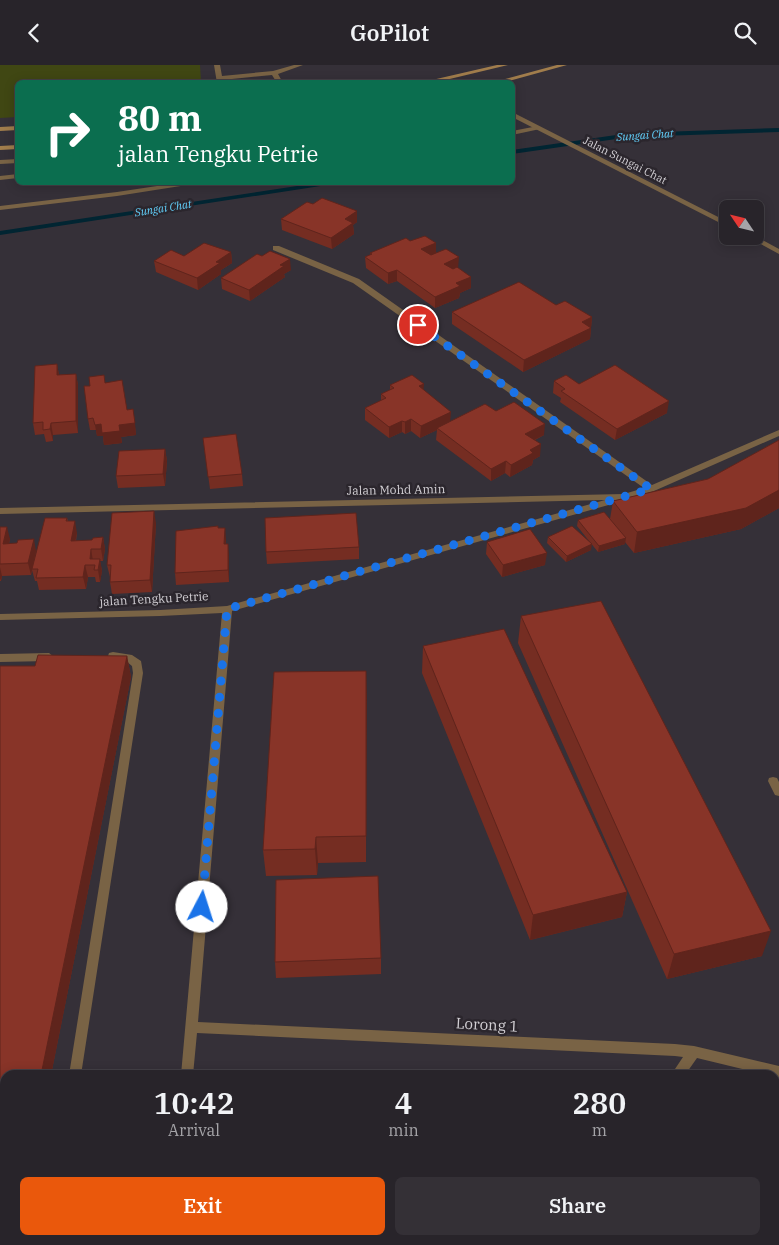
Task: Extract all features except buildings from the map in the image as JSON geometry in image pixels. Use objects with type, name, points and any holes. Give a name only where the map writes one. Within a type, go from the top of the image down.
[{"type":"main road","points":[[436,80],[505,65]]},
{"type":"main road","points":[[505,80],[564,65]]},
{"type":"main road","points":[[0,129],[15,128]]},
{"type":"main road","points":[[0,148],[15,147]]},
{"type":"street","points":[[217,65],[220,80],[274,73],[300,65]]},
{"type":"street","points":[[274,73],[278,80]]},
{"type":"street","name":"Jalan Sungai Chat","points":[[515,116],[719,220]]},
{"type":"street","points":[[515,132],[538,128]]},
{"type":"street","points":[[0,163],[15,161]]},
{"type":"street","points":[[0,179],[15,176]]},
{"type":"street","points":[[0,209],[174,185]]},
{"type":"street","points":[[764,244],[779,252]]},
{"type":"street","points":[[276,248],[356,281],[651,489]]},
{"type":"street","name":"Jalan Mohd Amin","points":[[0,511],[624,497],[651,489],[779,433]]},
{"type":"street","name":"jalan Tengku Petrie","points":[[0,617],[160,613],[227,609],[624,497]]},
{"type":"street","points":[[188,1070],[227,609]]},
{"type":"street","points":[[0,658],[58,657]]},
{"type":"street","points":[[76,1070],[138,673],[137,664],[128,658],[97,657]]},
{"type":"street","points":[[773,781],[779,792]]},
{"type":"street","name":"Lorong 1","points":[[192,1027],[694,1052],[770,1070]]},
{"type":"street","points":[[681,1070],[694,1052]]},
{"type":"green space","points":[[0,65],[200,65],[201,80],[15,80],[15,117],[0,118]]},
{"type":"waterway","name":"Sungai Chat","points":[[515,152],[630,135],[779,130]]},
{"type":"waterway","name":"Sungai Chat","points":[[0,233],[314,185]]},
{"type":"route","points":[[202,907],[227,609],[651,489],[418,325]]}]
